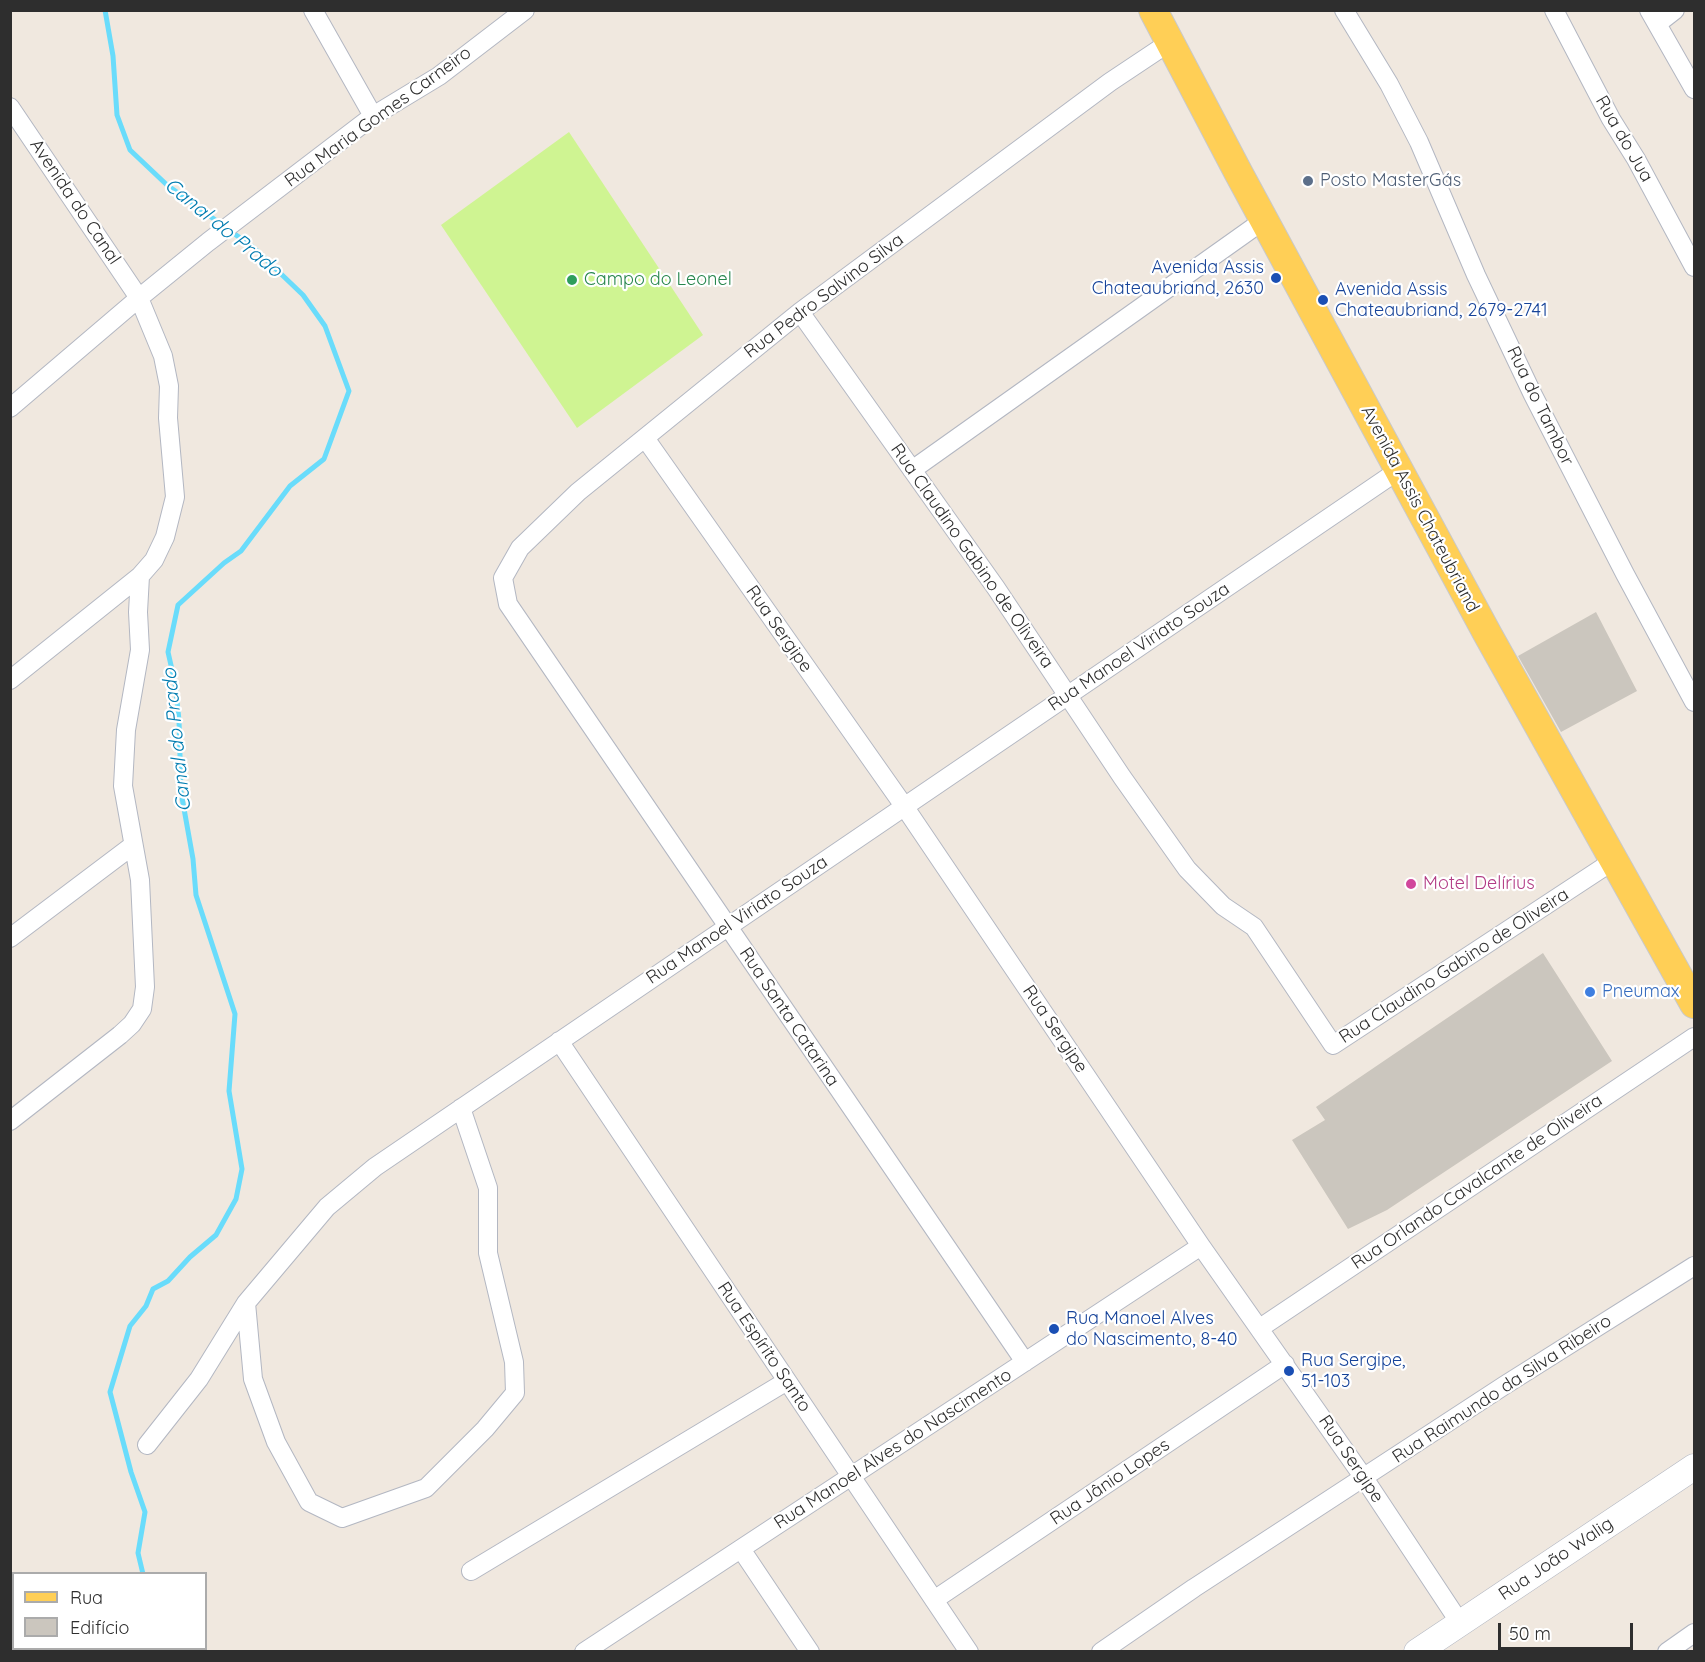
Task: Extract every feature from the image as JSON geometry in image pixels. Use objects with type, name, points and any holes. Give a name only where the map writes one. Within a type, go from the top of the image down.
[{"type":"main road","name":"Avenida Assis Chateubriand","points":[[1153,10],[1488,635],[1695,1004]]},
{"type":"street","points":[[313,10],[374,116]]},
{"type":"street","name":"Rua Maria Gomes Carneiro","points":[[10,408],[208,242],[374,116],[439,76],[525,10]]},
{"type":"street","name":"Rua do Tambor","points":[[1344,10],[1389,84],[1419,142],[1476,275],[1533,395],[1624,574],[1695,702]]},
{"type":"street","name":"Rua do Jua","points":[[1554,10],[1611,119],[1636,159],[1695,267]]},
{"type":"street","points":[[1675,10],[1653,17],[1695,89]]},
{"type":"street","name":"Rua Pedro Salvino Silva","points":[[503,578],[520,548],[578,492],[800,312],[1110,82],[1170,42]]},
{"type":"street","name":"Avenida do Canal","points":[[10,107],[139,298],[163,356],[169,386],[168,418],[175,496],[165,537],[154,560],[140,576],[10,680]]},
{"type":"street","points":[[912,470],[1264,220]]},
{"type":"street","name":"Rua Claudino Gabino de Oliveira","points":[[800,312],[996,588],[1122,777],[1187,869],[1223,906],[1254,927],[1333,1045],[1613,861]]},
{"type":"street","name":"Rua Sergipe","points":[[645,438],[904,806],[1201,1246],[1364,1478],[1460,1623]]},
{"type":"street","name":"Rua Manoel Viriato Souza","points":[[147,1445],[199,1379],[246,1303],[327,1207],[375,1167],[1399,470]]},
{"type":"street","points":[[10,1121],[120,1035],[132,1024],[142,1009],[145,987],[141,890],[123,786],[126,730],[140,650],[138,612],[140,576]]},
{"type":"street","name":"Rua Santa Catarina","points":[[503,578],[508,604],[1024,1362]]},
{"type":"street","points":[[10,938],[132,846]]},
{"type":"street","name":"Rua Orlando Cavalcante de Oliveira","points":[[1260,1328],[1695,1037]]},
{"type":"street","name":"Rua Espírito Santo","points":[[559,1041],[969,1652]]},
{"type":"street","points":[[246,1303],[253,1379],[276,1442],[309,1502],[342,1518],[426,1488],[486,1430],[516,1393],[514,1362],[488,1253],[488,1188],[461,1108]]},
{"type":"street","name":"Rua Manoel Alves do Nascimento","points":[[584,1652],[1201,1246]]},
{"type":"street","name":"Rua Raimundo da Silva Ribeiro","points":[[1101,1652],[1194,1588],[1505,1385],[1695,1266]]},
{"type":"street","name":"Rua Jânio Lopes","points":[[934,1600],[1286,1364]]},
{"type":"street","points":[[471,1571],[787,1381]]},
{"type":"street","name":"Rua João Walig","points":[[1417,1652],[1695,1467]]},
{"type":"street","points":[[741,1549],[810,1652]]},
{"type":"street","points":[[1667,1652],[1695,1633]]},
{"type":"green space","name":"Campo do Leonel","points":[[569,132],[703,335],[577,428],[441,225]]},
{"type":"building","points":[[1596,612],[1637,691],[1561,732],[1518,656]]},
{"type":"building","points":[[1543,953],[1612,1061],[1387,1210],[1348,1229],[1292,1140],[1325,1120],[1316,1107]]},
{"type":"waterway","name":"Canal do Prado","points":[[105,10],[113,56],[117,115],[130,150],[167,185],[254,248],[303,295],[325,326],[349,391],[324,459],[290,486],[241,551],[224,563],[178,605],[168,652],[175,683],[179,720],[181,792],[193,859],[196,895],[235,1014],[229,1091],[242,1169],[236,1199],[216,1235],[190,1257],[168,1281],[153,1289],[146,1306],[130,1326],[110,1392],[131,1472],[145,1512],[138,1553],[143,1572]]},
{"type":"place","name":"Posto MasterGás","points":[[1308,181]]},
{"type":"place","name":"Avenida Assis Chateaubriand, 2630","points":[[1276,278]]},
{"type":"place","name":"Campo do Leonel","points":[[572,280]]},
{"type":"place","name":"Avenida Assis Chateaubriand, 2679-2741","points":[[1323,300]]},
{"type":"place","name":"Motel Delírius","points":[[1411,884]]},
{"type":"place","name":"Pneumax","points":[[1590,992]]},
{"type":"place","name":"Rua Manoel Alves do Nascimento, 8-40","points":[[1054,1329]]},
{"type":"place","name":"Rua Sergipe, 51-103","points":[[1289,1371]]}]
